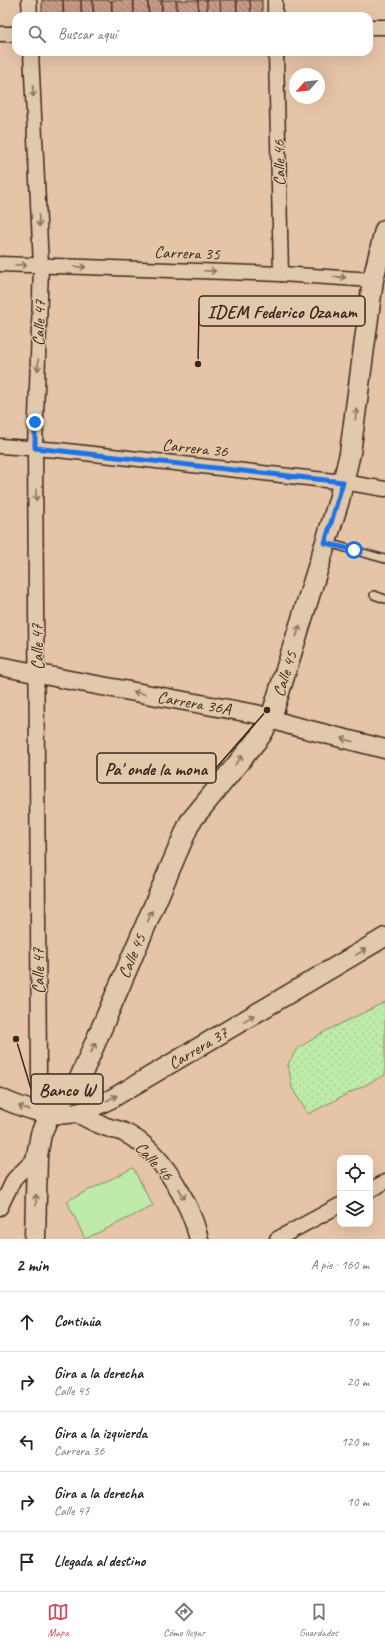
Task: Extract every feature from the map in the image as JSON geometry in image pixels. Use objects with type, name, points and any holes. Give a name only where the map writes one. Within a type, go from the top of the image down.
[{"type":"main road","name":"Calle 45","points":[[49,1115],[80,1078],[190,822],[260,735],[271,718],[325,543],[350,453],[373,280],[385,230]]},
{"type":"main road","points":[[35,1239],[37,1156],[41,1134],[49,1115]]},
{"type":"street","points":[[29,0],[30,12]]},
{"type":"street","points":[[275,0],[276,12]]},
{"type":"street","points":[[373,28],[385,27]]},
{"type":"street","points":[[0,34],[12,34]]},
{"type":"street","name":"Calle 47","points":[[31,56],[41,266],[35,448],[39,1076],[49,1115]]},
{"type":"street","name":"Calle 46","points":[[276,56],[281,274]]},
{"type":"street","name":"Carrera 35","points":[[0,264],[281,274],[373,280]]},
{"type":"street","name":"Carrera 36","points":[[0,446],[35,448],[343,482],[385,489]]},
{"type":"street","name":"Carrera 36A","points":[[0,666],[271,718],[290,725],[385,749]]},
{"type":"street","name":"Carrera 37","points":[[0,1098],[26,1109],[49,1115],[77,1113],[111,1099],[385,937]]},
{"type":"street","name":"Calle 46","points":[[77,1113],[102,1126],[125,1133],[147,1148],[163,1167],[182,1194],[195,1223],[199,1239]]},
{"type":"street","points":[[0,1208],[14,1179],[37,1156]]},
{"type":"street","points":[[373,1188],[385,1182]]},
{"type":"street","points":[[277,1239],[337,1208]]},
{"type":"lane","points":[[325,543],[385,559]]},
{"type":"lane","points":[[374,595],[385,599]]},
{"type":"green space","points":[[385,1002],[385,1075],[308,1114],[292,1088],[288,1064],[297,1049],[324,1032]]},
{"type":"green space","points":[[133,1168],[153,1206],[85,1239],[67,1201]]},
{"type":"building","points":[[42,0],[63,0],[63,12],[42,12]]},
{"type":"building","points":[[63,0],[81,0],[81,12],[64,12]]},
{"type":"building","points":[[81,0],[93,0],[93,12],[82,12]]},
{"type":"building","points":[[93,0],[111,0],[112,12],[94,12]]},
{"type":"building","points":[[112,0],[133,0],[134,12],[112,12]]},
{"type":"building","points":[[134,0],[148,0],[148,12],[134,12]]},
{"type":"building","points":[[148,0],[161,0],[162,12],[149,12]]},
{"type":"building","points":[[162,0],[176,0],[176,12],[162,12]]},
{"type":"building","points":[[177,0],[198,0],[199,12],[177,12]]},
{"type":"building","points":[[198,0],[207,0],[207,12],[199,12]]},
{"type":"building","points":[[207,0],[220,0],[221,12],[207,12]]},
{"type":"building","points":[[220,0],[236,0],[237,12],[221,12]]},
{"type":"building","points":[[237,0],[250,0],[251,12],[237,12]]},
{"type":"building","points":[[250,0],[262,0],[262,12],[251,12]]},
{"type":"place","name":"IDEM Federico Ozanam","points":[[198,364]]},
{"type":"place","name":"Pa' onde la mona","points":[[267,710]]},
{"type":"place","name":"Banco W","points":[[16,1039]]},
{"type":"route","points":[[35,422],[35,448],[343,482],[339,500],[325,543],[354,550]]}]
